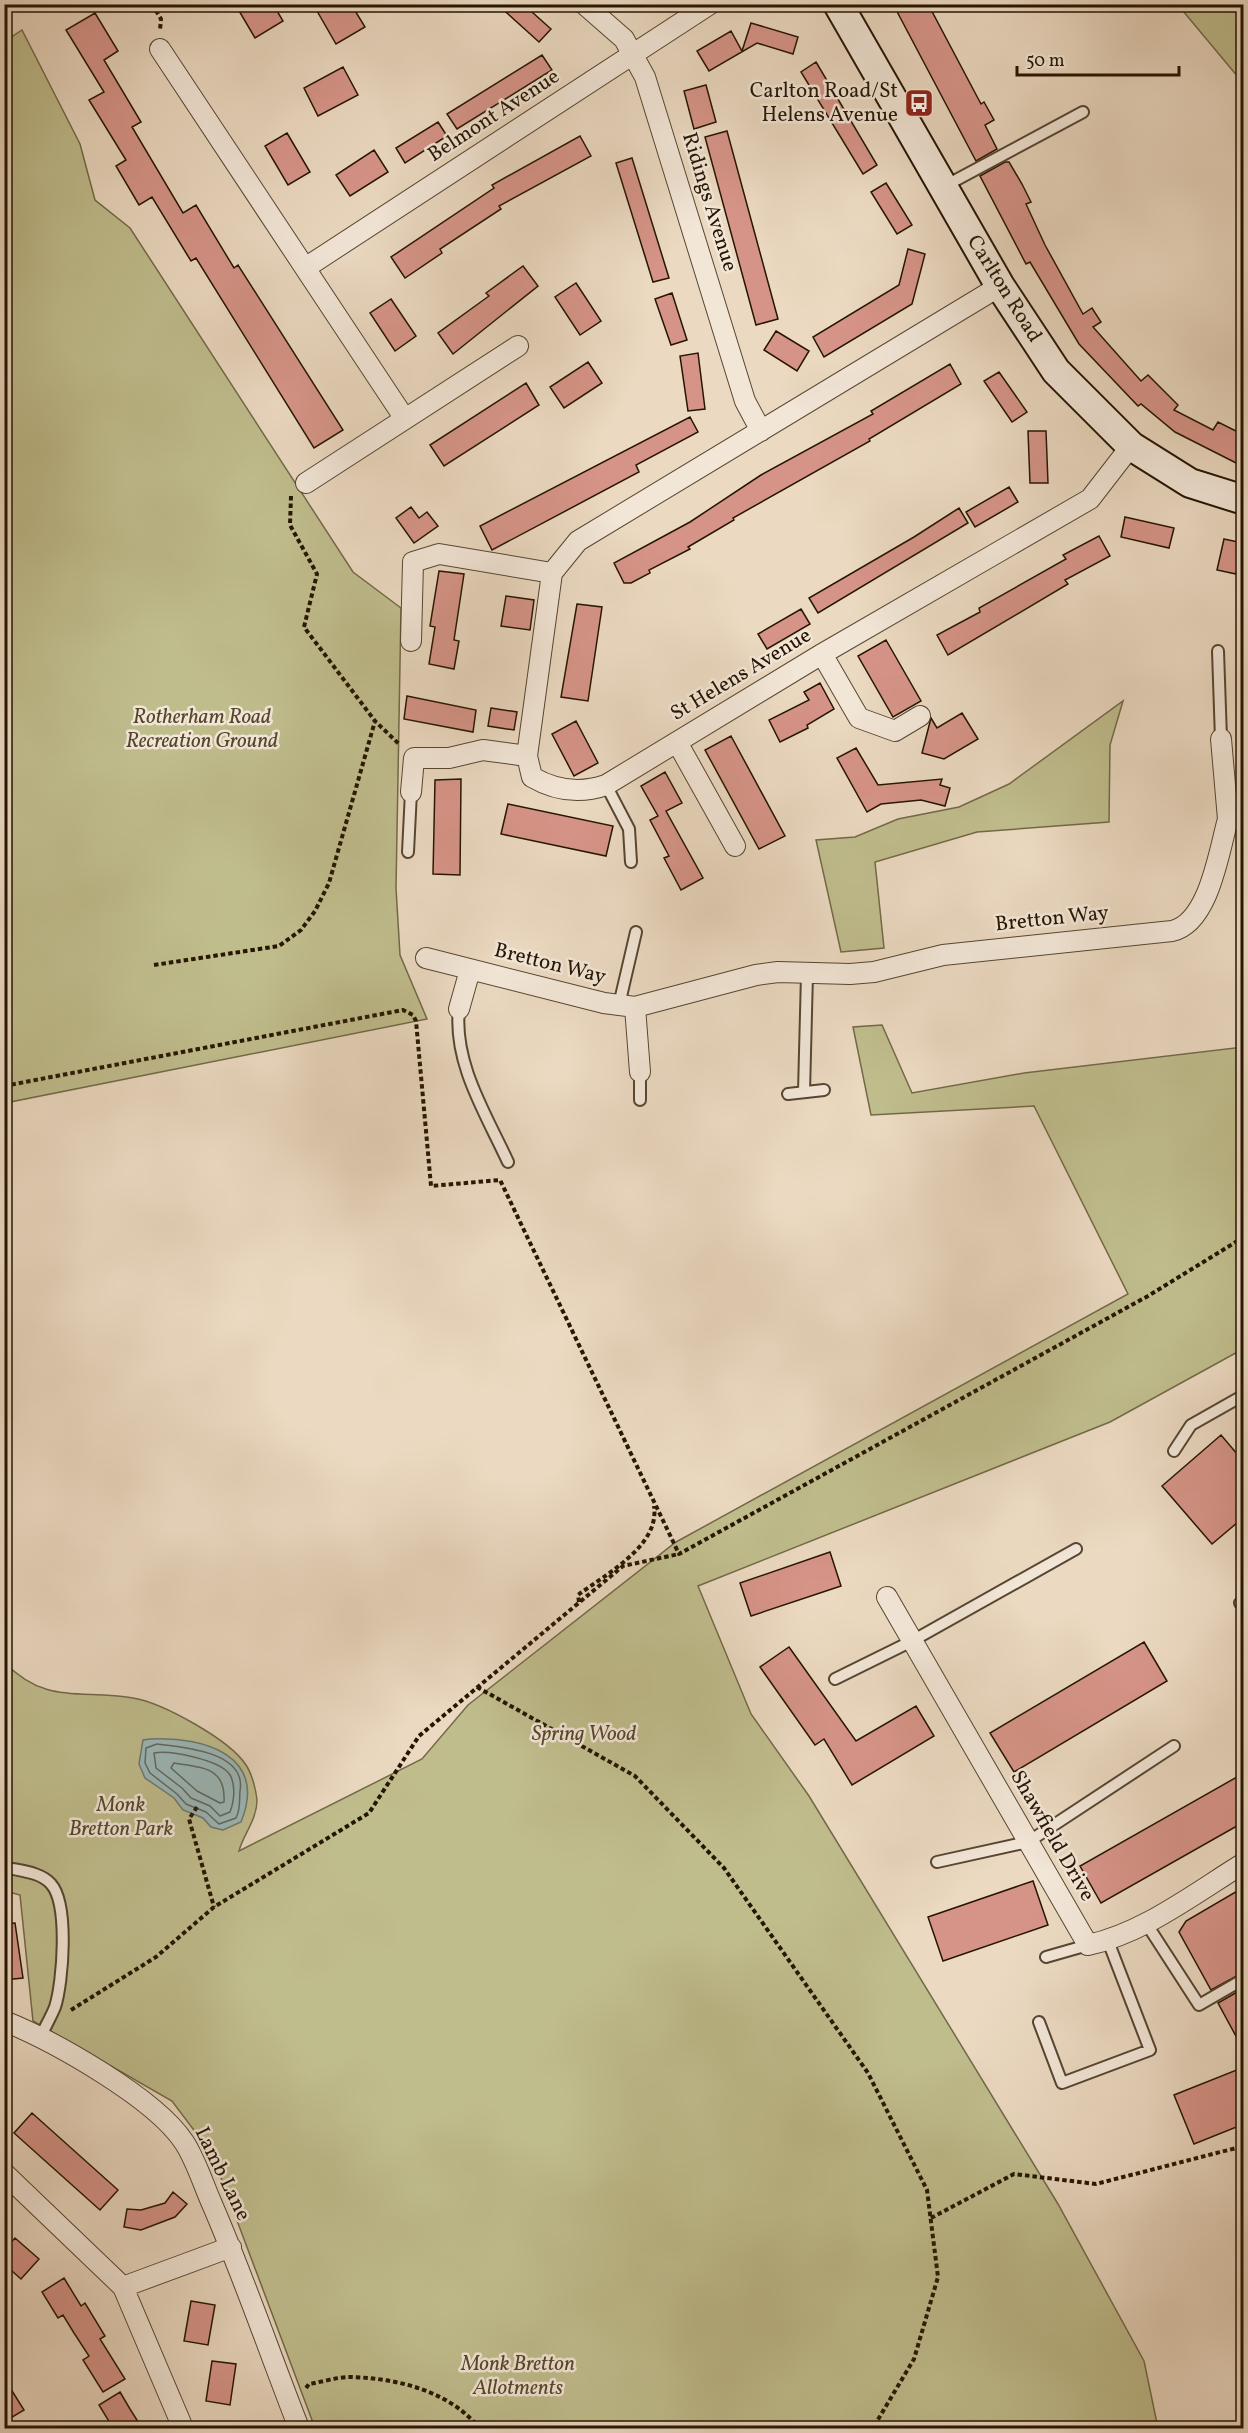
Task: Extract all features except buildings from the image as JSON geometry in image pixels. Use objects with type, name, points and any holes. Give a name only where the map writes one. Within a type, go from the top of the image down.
[{"type":"main road","name":"Carlton Road","points":[[838,4],[1000,286],[1056,371],[1131,446],[1190,483],[1244,500]]},
{"type":"street","name":"Ridings Avenue","points":[[584,4],[624,39],[645,77],[746,401],[761,431]]},
{"type":"street","name":"Belmont Avenue","points":[[305,268],[710,4]]},
{"type":"street","points":[[160,49],[405,419]]},
{"type":"street","points":[[411,792],[414,758],[449,758],[483,750],[527,756],[552,573],[578,541],[1000,286]]},
{"type":"street","points":[[306,483],[518,346]]},
{"type":"street","name":"St Helens Avenue","points":[[527,756],[532,777],[548,786],[587,792],[606,785],[822,654],[1090,499],[1131,446]]},
{"type":"street","points":[[411,641],[413,562],[439,554],[552,573]]},
{"type":"street","points":[[822,654],[859,718],[895,731],[920,716]]},
{"type":"street","name":"Bretton Way","points":[[426,958],[627,1006],[756,975],[874,972],[943,954],[1183,929],[1200,909],[1236,818],[1221,739]]},
{"type":"street","points":[[677,742],[735,846]]},
{"type":"street","name":"Bretton Way","points":[[459,1009],[470,970]]},
{"type":"street","name":"Bretton Way","points":[[627,1006],[640,1072]]},
{"type":"street","name":"Shawfield Drive","points":[[887,1597],[1088,1945]]},
{"type":"street","points":[[1088,1945],[1108,1941],[1146,1923],[1244,1863]]},
{"type":"street","name":"Lamb Lane","points":[[4,2021],[43,2031],[160,2114],[184,2142],[231,2247],[299,2428]]},
{"type":"street","points":[[4,2173],[123,2287],[183,2428]]},
{"type":"street","points":[[123,2287],[231,2247]]},
{"type":"lane","points":[[943,188],[1083,112]]},
{"type":"lane","name":"Bretton Way","points":[[1218,651],[1221,739]]},
{"type":"lane","points":[[606,785],[629,829],[631,862]]},
{"type":"lane","points":[[408,852],[411,792]]},
{"type":"lane","name":"Bretton Way","points":[[627,1006],[636,932]]},
{"type":"lane","points":[[804,1092],[807,974]]},
{"type":"lane","name":"Bretton Way","points":[[459,1009],[457,1025],[465,1067],[508,1162]]},
{"type":"lane","name":"Bretton Way","points":[[640,1072],[640,1100]]},
{"type":"lane","points":[[788,1094],[824,1090]]},
{"type":"lane","points":[[1174,1451],[1191,1425],[1244,1395]]},
{"type":"lane","points":[[835,1679],[912,1641],[1076,1549]]},
{"type":"lane","points":[[937,1862],[1028,1842],[1174,1746]]},
{"type":"lane","points":[[4,1867],[43,1877],[53,1885],[58,1897],[61,1926],[59,1986],[55,2007],[43,2031]]},
{"type":"lane","points":[[1146,1923],[1199,2005],[1244,1979]]},
{"type":"lane","points":[[1039,2022],[1062,2083],[1150,2050],[1108,1941]]},
{"type":"lane","points":[[1046,1957],[1088,1945]]},
{"type":"path","points":[[152,4],[160,19],[160,49]]},
{"type":"path","points":[[306,483],[291,488],[290,525],[317,574],[304,627],[375,721],[414,758]]},
{"type":"path","points":[[154,965],[279,946],[301,930],[315,911],[329,883],[375,721]]},
{"type":"path","points":[[4,1086],[404,1010],[413,1015],[416,1021],[432,1186],[500,1180],[679,1554]]},
{"type":"path","points":[[43,2031],[156,1957],[214,1907],[369,1813],[419,1736],[623,1566],[679,1554],[1148,1296],[1244,1237]]},
{"type":"path","points":[[579,1602],[578,1595],[646,1540],[654,1526],[653,1502]]},
{"type":"path","points":[[477,1687],[634,1776],[724,1868],[868,2073],[927,2190],[938,2277],[914,2359],[873,2428]]},
{"type":"path","points":[[197,1807],[189,1819],[214,1907]]},
{"type":"path","points":[[930,2218],[1014,2174],[1096,2184],[1244,2146]]},
{"type":"path","points":[[285,2393],[301,2392],[309,2384],[348,2377],[401,2383],[428,2391],[470,2417],[479,2428]]},
{"type":"green space","points":[[1178,5],[1243,5],[1243,83]]},
{"type":"green space","name":"Rotherham Road Recreation Ground","points":[[22,30],[80,144],[95,200],[130,228],[353,572],[401,608],[396,888],[400,955],[427,1019],[5,1103],[4,42]]},
{"type":"green space","points":[[1123,701],[1110,745],[1109,822],[977,832],[875,862],[884,948],[841,952],[816,840],[855,837],[898,819],[959,807],[1009,784]]},
{"type":"green space","points":[[882,1025],[912,1093],[1024,1073],[1243,1047],[1243,1349],[1110,1422],[698,1586],[751,1714],[809,1796],[1058,2204],[1144,2361],[1158,2428],[315,2428],[212,2154],[172,2101],[33,2021],[20,1895],[5,1891],[4,1662],[20,1676],[35,1685],[50,1690],[146,1701],[195,1724],[226,1745],[246,1765],[257,1800],[255,1814],[239,1851],[422,1759],[468,1705],[676,1542],[1128,1294],[1034,1106],[871,1115],[853,1027]]},
{"type":"water","points":[[143,1740],[191,1741],[226,1755],[239,1766],[246,1781],[247,1799],[241,1822],[223,1830],[211,1827],[203,1818],[183,1810],[174,1798],[145,1778],[139,1764]]},
{"type":"place","name":"Carlton Road/St Helens Avenue","points":[[919,103]]},
{"type":"park label","name":"Spring Wood","points":[[584,1734]]},
{"type":"park label","name":"Monk Bretton Park","points":[[121,1817]]},
{"type":"park label","name":"Monk Bretton Allotments","points":[[518,2376]]}]
